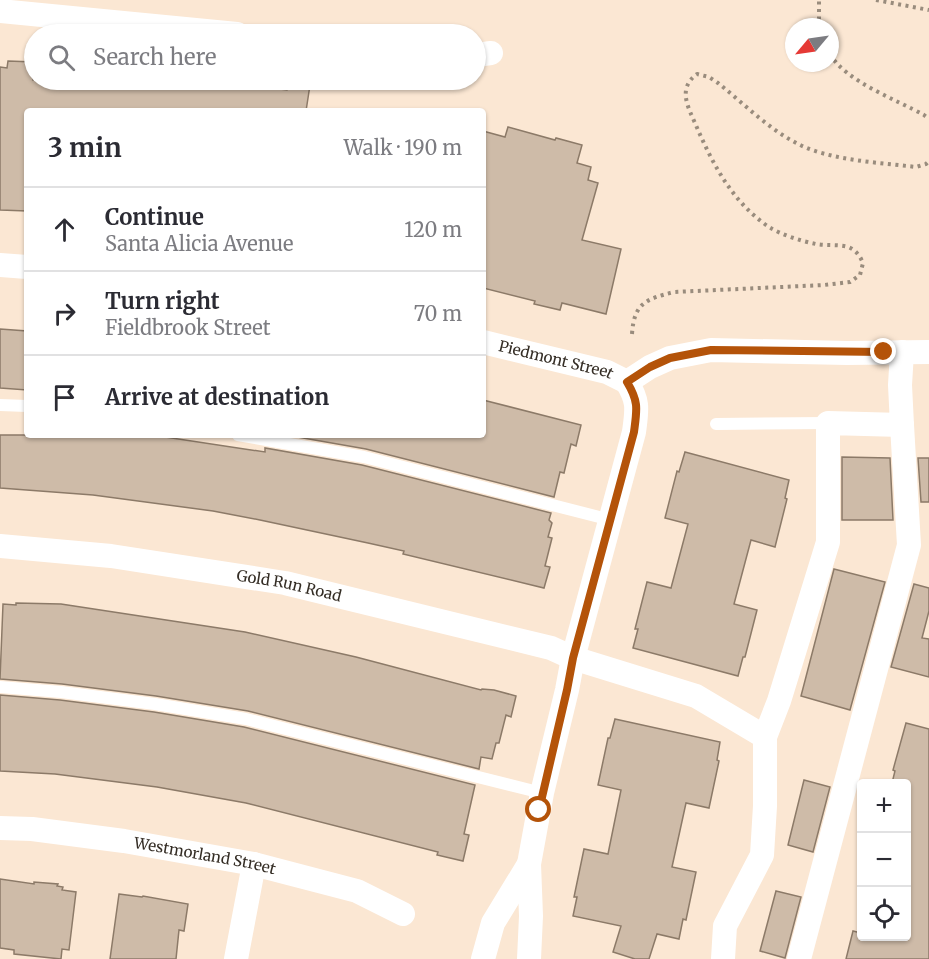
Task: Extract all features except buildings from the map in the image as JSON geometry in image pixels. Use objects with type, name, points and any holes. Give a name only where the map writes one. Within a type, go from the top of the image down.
[{"type":"street","points":[[5,8],[148,24]]},
{"type":"street","points":[[0,265],[24,267]]},
{"type":"street","name":"Piedmont Street","points":[[486,343],[607,372],[627,382]]},
{"type":"street","points":[[529,959],[531,916],[529,864],[542,793],[573,658],[634,432],[638,405],[627,382],[650,367],[670,358],[711,350],[929,352]]},
{"type":"street","points":[[798,959],[919,545],[902,425],[900,385],[902,352]]},
{"type":"street","points":[[723,959],[724,926],[762,855],[765,736],[779,701],[828,542],[828,423],[902,425]]},
{"type":"street","name":"Gold Run Road","points":[[0,546],[111,556],[285,583],[551,648],[573,658],[696,696],[765,736]]},
{"type":"street","name":"Westmorland Street","points":[[0,828],[124,841],[254,864],[357,891],[403,914]]},
{"type":"street","points":[[236,959],[254,864]]},
{"type":"street","points":[[483,959],[494,922],[529,864]]},
{"type":"lane","points":[[0,405],[24,406]]},
{"type":"lane","points":[[716,424],[828,423]]},
{"type":"lane","points":[[255,438],[364,457],[611,520]]},
{"type":"lane","points":[[0,687],[155,704],[246,719],[542,793]]},
{"type":"path","points":[[819,0],[819,18]]},
{"type":"path","points":[[876,0],[929,10]]},
{"type":"path","points":[[839,65],[859,81],[929,119]]},
{"type":"path","points":[[632,334],[633,317],[643,304],[655,297],[674,292],[824,285],[850,282],[860,275],[863,263],[859,254],[848,247],[806,242],[771,228],[733,195],[702,140],[688,106],[686,87],[690,80],[698,74],[718,83],[780,133],[812,150],[839,157],[916,167],[929,161]]},
{"type":"route","points":[[539,810],[573,658],[634,432],[638,405],[627,382],[650,367],[670,358],[711,350],[884,352]]}]
